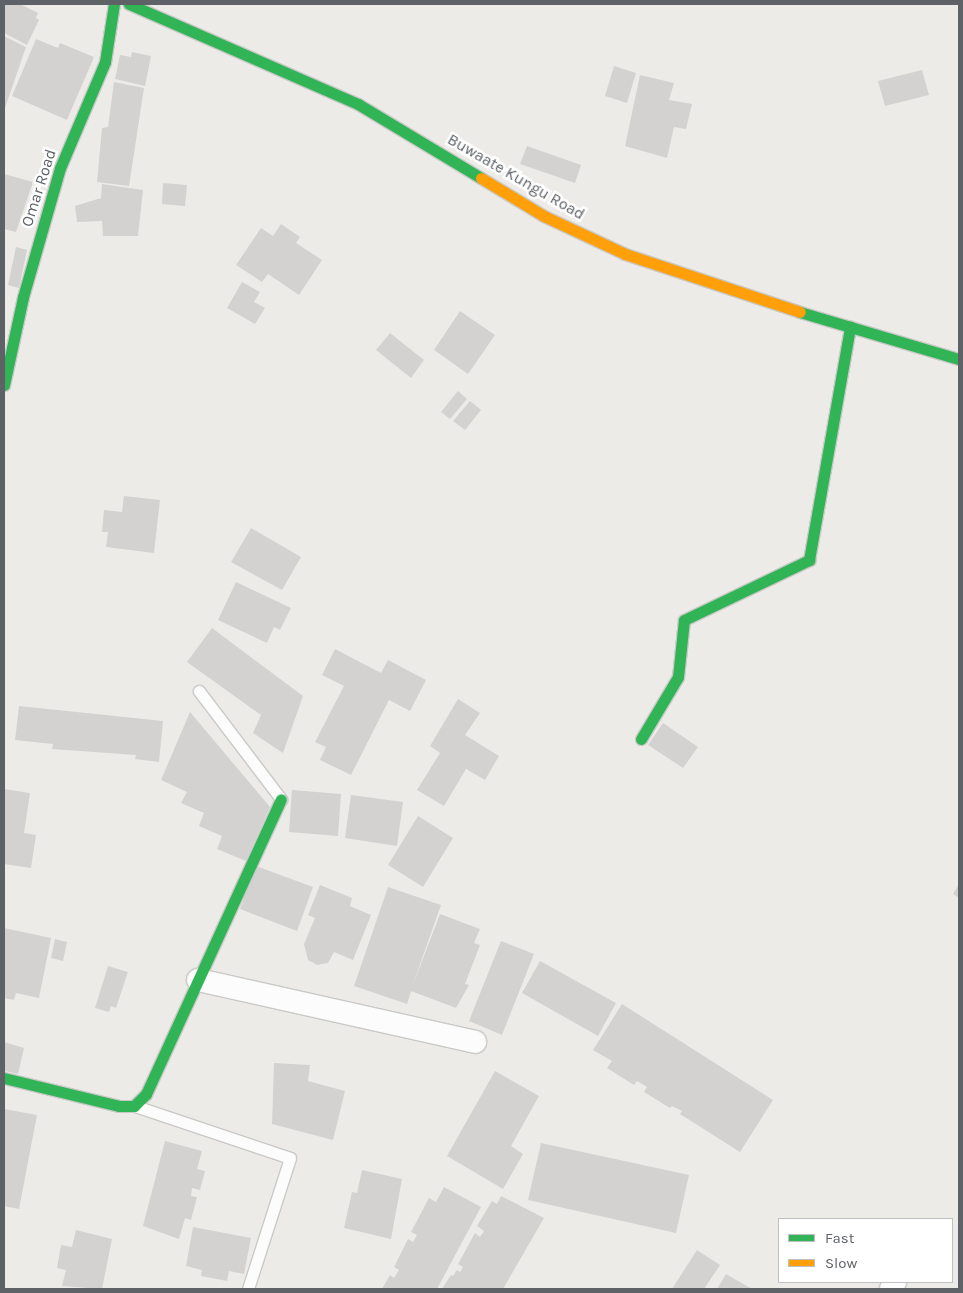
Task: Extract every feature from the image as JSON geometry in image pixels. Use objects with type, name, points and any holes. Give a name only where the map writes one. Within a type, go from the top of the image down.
[{"type":"street","name":"Omar Road","points":[[4,385],[23,297],[60,168],[105,62],[114,4]]},
{"type":"street","name":"Buwaate Kungu Road","points":[[129,4],[358,104],[544,216],[625,254],[850,327],[959,359]]},
{"type":"street","points":[[641,738],[678,677],[684,620],[808,560],[850,327]]},
{"type":"street","points":[[4,1078],[119,1106],[134,1106],[146,1094],[281,799]]},
{"type":"street","points":[[198,980],[475,1042]]},
{"type":"lane","points":[[199,692],[281,799]]},
{"type":"lane","points":[[134,1106],[290,1158],[248,1289]]},
{"type":"building","points":[[4,4],[20,4],[38,13],[36,18],[39,20],[27,45],[4,33]]},
{"type":"building","points":[[4,36],[26,47],[5,108],[4,108]]},
{"type":"building","points":[[36,39],[58,48],[60,43],[94,57],[67,120],[12,96]]},
{"type":"building","points":[[132,52],[151,56],[145,86],[115,79],[120,55],[131,57]]},
{"type":"building","points":[[614,66],[636,73],[627,103],[605,96]]},
{"type":"building","points":[[922,70],[929,95],[885,106],[878,81]]},
{"type":"building","points":[[640,75],[674,83],[669,100],[692,104],[686,129],[674,127],[667,158],[625,146]]},
{"type":"building","points":[[114,82],[144,88],[129,186],[97,182],[102,128],[108,127]]},
{"type":"building","points":[[527,146],[581,165],[575,183],[520,164]]},
{"type":"building","points":[[4,174],[33,182],[16,232],[4,229]]},
{"type":"building","points":[[163,183],[187,185],[185,206],[162,204]]},
{"type":"building","points":[[102,184],[143,190],[138,236],[103,236],[102,221],[77,222],[75,206],[101,198]]},
{"type":"building","points":[[281,224],[300,237],[296,243],[322,260],[299,295],[268,274],[262,282],[236,265],[261,228],[273,236]]},
{"type":"building","points":[[16,247],[27,250],[19,288],[8,285]]},
{"type":"building","points":[[242,282],[260,292],[254,302],[265,308],[255,324],[227,308]]},
{"type":"building","points":[[460,311],[495,335],[468,374],[434,350]]},
{"type":"building","points":[[390,333],[424,360],[411,378],[376,350]]},
{"type":"building","points":[[458,391],[467,399],[450,419],[441,412]]},
{"type":"building","points":[[470,401],[481,410],[465,430],[453,421]]},
{"type":"building","points":[[124,496],[160,500],[154,553],[106,547],[108,532],[102,532],[104,510],[122,512]]},
{"type":"building","points":[[251,528],[301,557],[282,590],[231,562]]},
{"type":"building","points":[[236,582],[291,608],[280,630],[274,627],[267,643],[218,620]]},
{"type":"building","points":[[212,628],[303,696],[283,753],[253,733],[261,715],[187,662]]},
{"type":"building","points":[[335,649],[381,673],[388,660],[426,680],[410,711],[389,700],[351,775],[320,760],[326,747],[315,742],[344,686],[322,675]]},
{"type":"building","points":[[458,699],[480,713],[465,735],[499,756],[485,780],[466,769],[444,806],[417,790],[440,753],[430,746]]},
{"type":"building","points":[[19,706],[163,721],[159,762],[135,759],[136,755],[52,749],[53,744],[15,740]]},
{"type":"building","points":[[190,712],[270,807],[246,861],[217,849],[222,836],[199,826],[204,813],[181,803],[187,792],[161,780]]},
{"type":"building","points":[[663,723],[698,747],[683,768],[648,745]]},
{"type":"building","points":[[4,789],[30,793],[24,833],[36,835],[31,868],[4,864]]},
{"type":"building","points":[[292,790],[341,794],[338,836],[289,832]]},
{"type":"building","points":[[351,795],[403,802],[397,846],[345,838]]},
{"type":"building","points":[[418,816],[453,838],[423,887],[388,865]]},
{"type":"building","points":[[256,866],[313,887],[297,931],[240,909]]},
{"type":"building","points":[[959,884],[959,898],[953,894]]},
{"type":"building","points":[[320,885],[352,898],[350,906],[371,915],[353,960],[334,952],[328,963],[317,965],[308,960],[304,944],[315,918],[308,915]]},
{"type":"building","points":[[388,887],[441,905],[412,987],[440,914],[480,929],[474,943],[480,945],[465,984],[469,985],[456,1008],[411,991],[407,1004],[354,986]]},
{"type":"building","points":[[4,928],[51,938],[39,998],[16,993],[14,1000],[4,998]]},
{"type":"building","points":[[55,939],[67,942],[63,961],[51,958]]},
{"type":"building","points":[[501,941],[534,954],[502,1035],[469,1021]]},
{"type":"building","points":[[540,961],[616,1003],[598,1036],[522,993]]},
{"type":"building","points":[[108,966],[128,972],[116,1008],[111,1006],[109,1012],[95,1008]]},
{"type":"building","points":[[622,1004],[773,1100],[740,1152],[680,1114],[682,1111],[672,1106],[670,1108],[644,1092],[647,1087],[637,1081],[634,1085],[607,1068],[612,1061],[593,1050]]},
{"type":"building","points":[[4,1042],[24,1048],[18,1074],[4,1071]]},
{"type":"building","points":[[274,1063],[310,1065],[308,1081],[345,1091],[333,1140],[272,1124]]},
{"type":"building","points":[[495,1071],[539,1096],[511,1146],[523,1154],[503,1189],[447,1156]]},
{"type":"building","points":[[4,1109],[37,1115],[19,1209],[4,1206]]},
{"type":"building","points":[[165,1141],[202,1151],[197,1169],[205,1171],[200,1190],[192,1188],[191,1196],[197,1197],[191,1220],[185,1218],[179,1239],[143,1226]]},
{"type":"building","points":[[541,1143],[689,1175],[676,1233],[528,1200]]},
{"type":"building","points":[[362,1170],[402,1179],[391,1239],[344,1228],[352,1192],[357,1193]]},
{"type":"building","points":[[444,1187],[481,1207],[437,1289],[382,1289],[390,1275],[394,1278],[399,1270],[394,1267],[408,1239],[413,1242],[417,1235],[411,1232],[429,1198],[436,1202]]},
{"type":"building","points":[[501,1196],[544,1218],[503,1289],[442,1289],[451,1275],[453,1276],[457,1270],[460,1272],[463,1267],[458,1264],[475,1233],[480,1237],[484,1231],[477,1226],[492,1201],[497,1204]]},
{"type":"building","points":[[193,1227],[251,1238],[244,1274],[229,1271],[227,1281],[201,1276],[202,1270],[186,1266]]},
{"type":"building","points":[[76,1230],[112,1239],[102,1289],[62,1286],[66,1270],[57,1268],[61,1245],[72,1247]]},
{"type":"building","points":[[697,1250],[720,1265],[704,1289],[672,1289]]},
{"type":"building","points":[[726,1274],[752,1289],[717,1289]]},
{"type":"traffic: fast","points":[[4,385],[23,297],[60,168],[105,62],[114,4]]},
{"type":"traffic: fast","points":[[129,4],[358,104],[481,178]]},
{"type":"traffic: fast","points":[[800,312],[959,359]]},
{"type":"traffic: fast","points":[[641,739],[678,677],[684,620],[809,560],[850,327]]},
{"type":"traffic: fast","points":[[4,1078],[119,1106],[134,1106],[146,1094],[281,799]]},
{"type":"traffic: slow","points":[[481,178],[544,216],[625,254],[800,312]]}]
